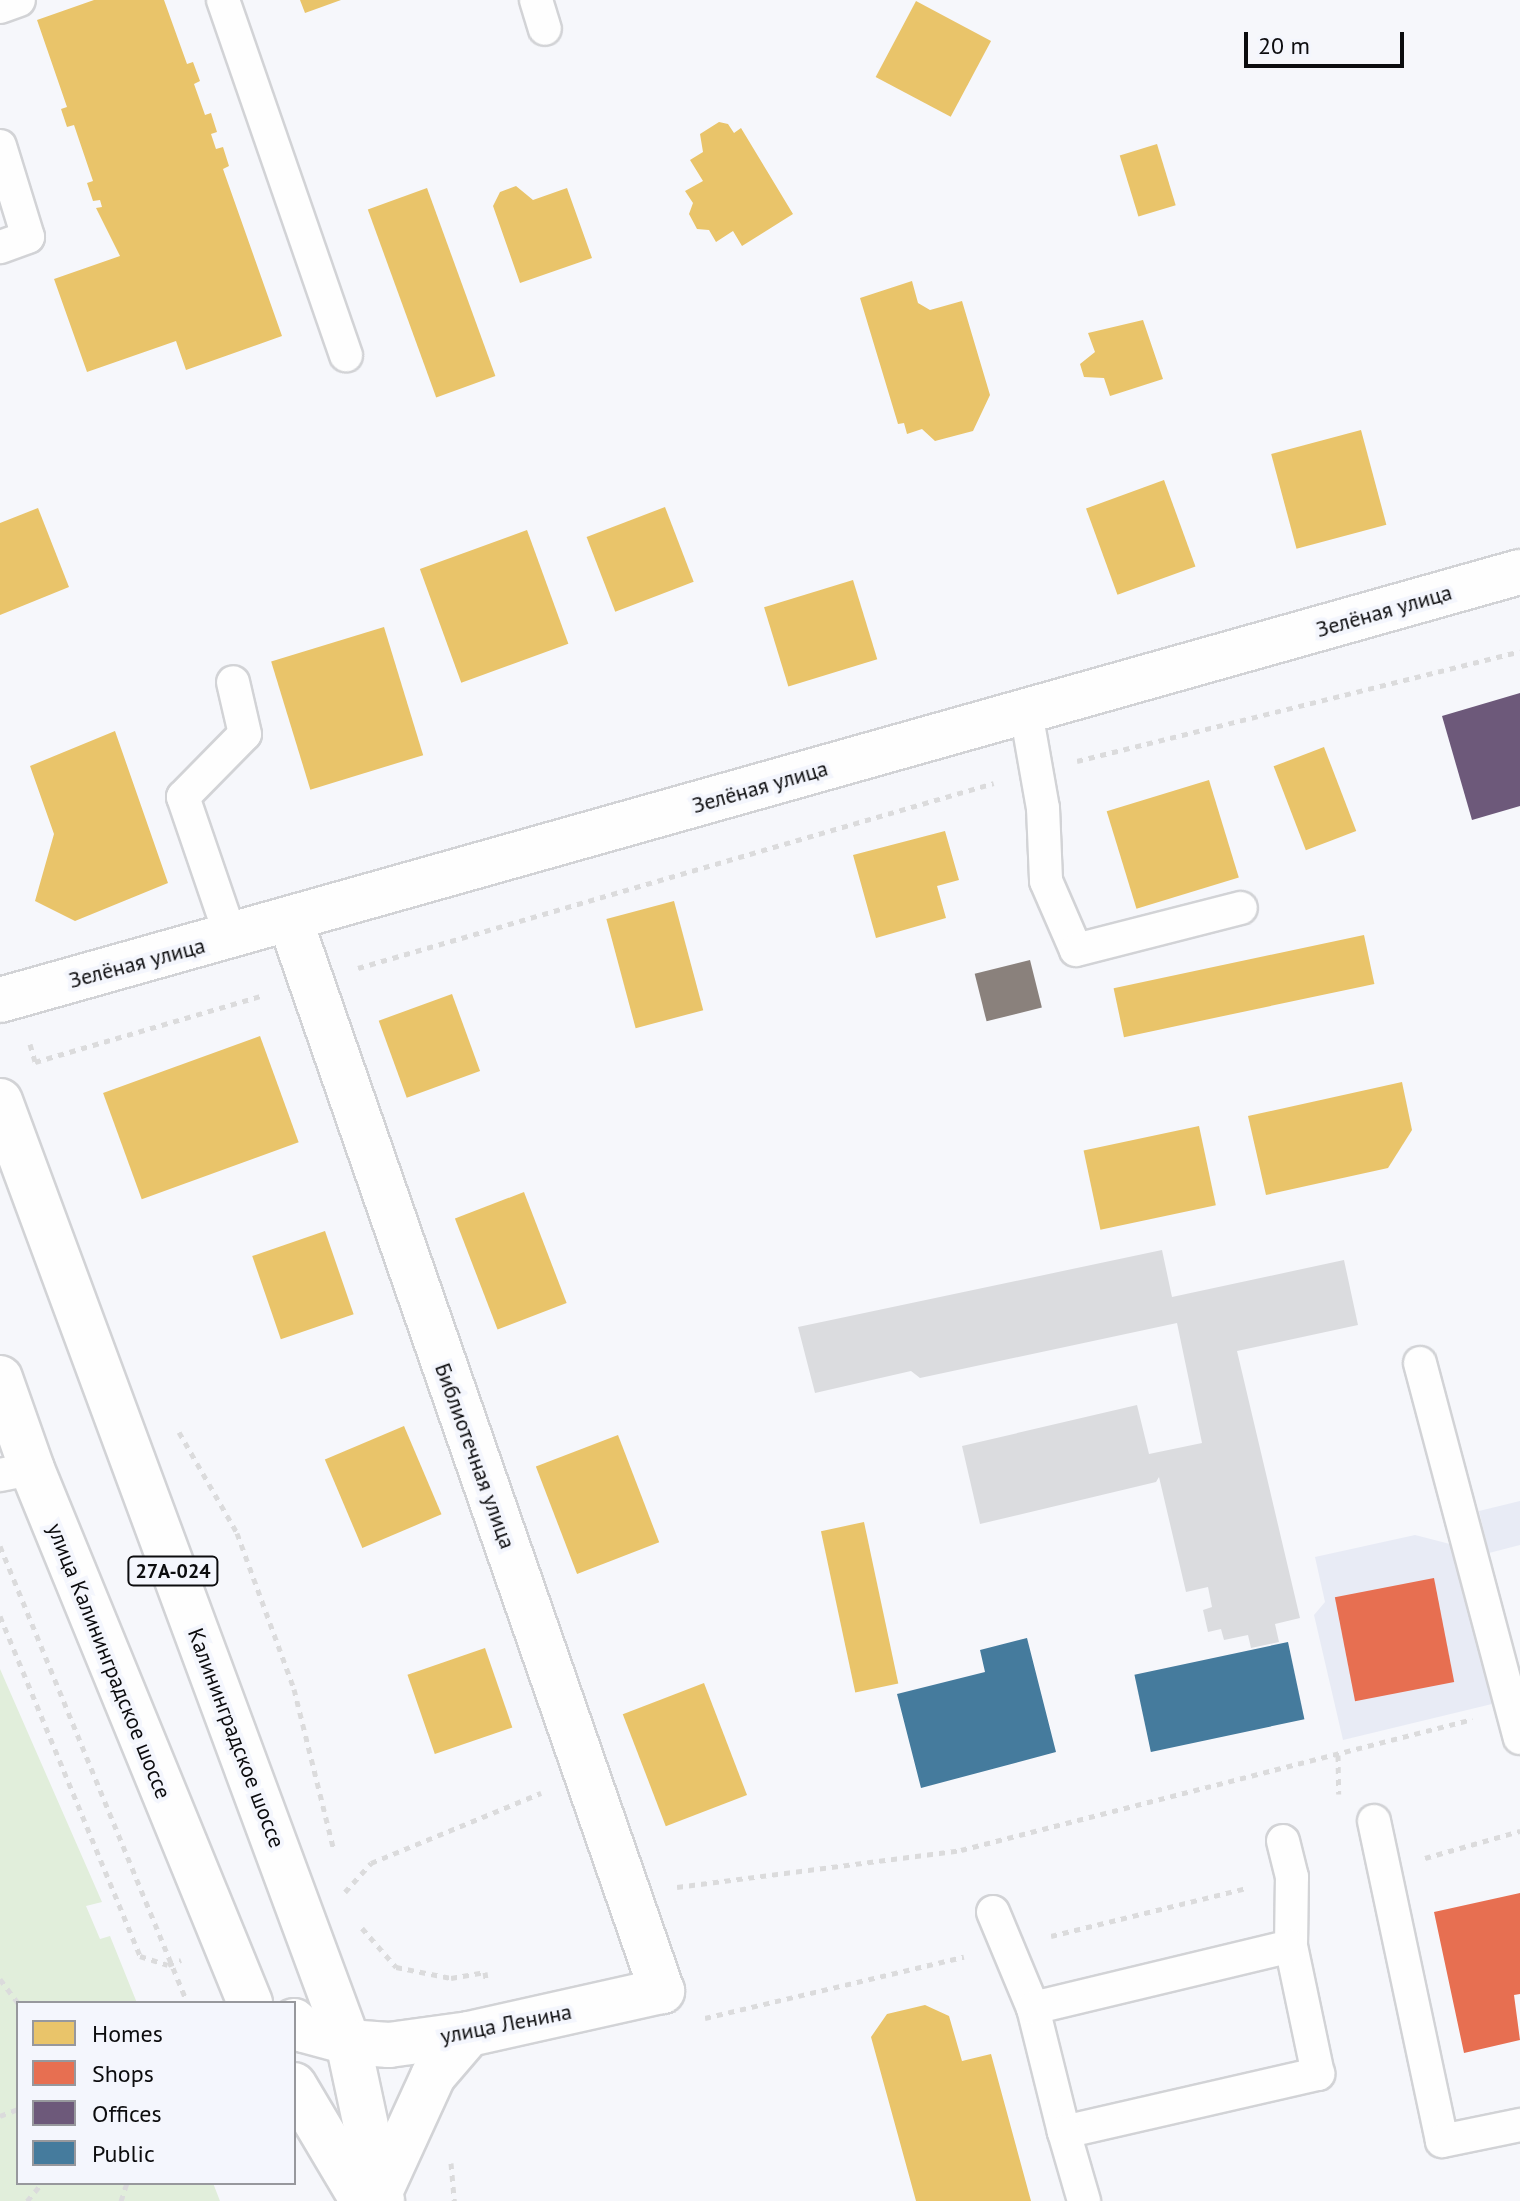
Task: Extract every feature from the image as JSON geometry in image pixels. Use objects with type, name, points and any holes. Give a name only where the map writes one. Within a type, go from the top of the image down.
[{"type":"street","name":"Зелёная улица","points":[[9,997],[1520,572]]},
{"type":"street","name":"Библиотечная улица","points":[[290,920],[361,1135],[662,1991]]},
{"type":"street","name":"Калининградское шоссе","points":[[0,1101],[364,2054],[375,2198]]},
{"type":"street","name":"улица Калининградское шоссе","points":[[0,1378],[16,1472],[249,2001]]},
{"type":"street","name":"улица Калининградское шоссе","points":[[222,1942],[270,2001]]},
{"type":"street","name":"улица Ленина","points":[[364,2054],[662,1991]]},
{"type":"street","points":[[296,2023],[304,2030],[364,2054],[342,2103],[332,2155]]},
{"type":"street","points":[[296,2089],[332,2155],[375,2198],[433,2076],[484,2031]]},
{"type":"lane","points":[[0,7],[19,0]]},
{"type":"lane","points":[[223,0],[346,355]]},
{"type":"lane","points":[[0,146],[28,237],[0,247]]},
{"type":"lane","points":[[231,937],[183,797],[245,734],[233,682]]},
{"type":"lane","points":[[1026,712],[1036,771],[1046,881],[1076,950],[1241,908]]},
{"type":"lane","points":[[1420,1363],[1516,1723]]},
{"type":"lane","points":[[1374,1821],[1442,2141],[1520,2125]]},
{"type":"lane","points":[[1064,2132],[1318,2074],[1291,1946],[1292,1877],[1283,1841]]},
{"type":"lane","points":[[993,1912],[1033,2008],[1084,2201]]},
{"type":"lane","points":[[1033,2008],[1291,1946]]},
{"type":"path","points":[[353,969],[1036,771],[1520,651]]},
{"type":"path","points":[[35,1062],[277,991]]},
{"type":"path","points":[[9,997],[40,1077]]},
{"type":"path","points":[[176,1426],[237,1533],[274,1632],[294,1689],[337,1864]]},
{"type":"path","points":[[0,1546],[168,1965],[186,2001]]},
{"type":"path","points":[[0,1616],[140,1956],[168,1965]]},
{"type":"path","points":[[629,1893],[961,1850],[1516,1723]]},
{"type":"path","points":[[344,1893],[371,1863],[587,1774]]},
{"type":"path","points":[[341,1879],[350,1905]]},
{"type":"path","points":[[357,1916],[369,1940],[396,1967],[451,1978],[485,1972],[484,2031]]},
{"type":"path","points":[[0,1979],[16,2001]]},
{"type":"path","points":[[453,2156],[454,2201]]},
{"type":"path","points":[[27,2201],[40,2185]]},
{"type":"shaded area","points":[[1520,1501],[1520,1545],[1489,1553],[1479,1511]]},
{"type":"shaded area","points":[[1415,1535],[1450,1544],[1492,1704],[1343,1740],[1314,1615],[1325,1602],[1315,1557]]},
{"type":"green space","points":[[0,1669],[102,1902],[86,1906],[100,1939],[110,1936],[136,2001],[16,2001],[16,2185],[214,2185],[220,2201],[0,2201]]},
{"type":"building: Homes","points":[[94,0],[164,0],[187,64],[193,62],[200,81],[194,84],[205,115],[211,113],[217,132],[211,134],[216,149],[223,147],[229,166],[223,169],[282,336],[186,370],[176,341],[87,372],[54,279],[120,256],[96,208],[102,207],[100,200],[93,201],[87,183],[93,181],[74,125],[67,127],[61,109],[67,107],[37,20]]},
{"type":"building: Homes","points":[[300,0],[341,0],[305,13]]},
{"type":"building: Homes","points":[[916,1],[991,41],[951,117],[876,77]]},
{"type":"building: Homes","points":[[719,122],[728,124],[734,133],[741,128],[793,214],[742,246],[733,231],[716,242],[709,230],[697,229],[689,214],[693,203],[685,191],[703,181],[690,160],[703,152],[700,134]]},
{"type":"building: Homes","points":[[1157,144],[1176,205],[1138,217],[1120,155]]},
{"type":"building: Homes","points":[[516,186],[533,200],[567,188],[592,258],[520,283],[493,206],[500,192]]},
{"type":"building: Homes","points":[[427,188],[495,376],[436,397],[368,210]]},
{"type":"building: Homes","points":[[912,281],[918,303],[930,310],[962,301],[990,395],[973,431],[935,441],[922,429],[907,434],[904,423],[898,424],[860,298]]},
{"type":"building: Homes","points":[[1143,320],[1163,379],[1110,396],[1104,378],[1084,377],[1080,364],[1095,352],[1088,333]]},
{"type":"building: Homes","points":[[1361,430],[1386,525],[1297,549],[1271,454]]},
{"type":"building: Homes","points":[[1164,480],[1195,566],[1117,595],[1086,508]]},
{"type":"building: Homes","points":[[665,507],[694,582],[615,612],[587,537]]},
{"type":"building: Homes","points":[[38,508],[69,587],[0,615],[0,523]]},
{"type":"building: Homes","points":[[527,530],[568,644],[461,683],[420,569]]},
{"type":"building: Homes","points":[[853,580],[877,659],[788,687],[764,607]]},
{"type":"building: Homes","points":[[384,627],[423,755],[310,790],[271,661]]},
{"type":"building: Homes","points":[[115,731],[168,883],[75,921],[35,901],[54,834],[30,766]]},
{"type":"building: Homes","points":[[1324,747],[1356,831],[1306,850],[1274,766]]},
{"type":"building: Homes","points":[[1209,780],[1239,878],[1136,909],[1107,811]]},
{"type":"building: Homes","points":[[945,831],[959,880],[937,886],[946,918],[876,938],[853,855]]},
{"type":"building: Homes","points":[[674,901],[703,1010],[636,1028],[606,919]]},
{"type":"building: Homes","points":[[1364,935],[1374,984],[1124,1037],[1114,988]]},
{"type":"building: Homes","points":[[452,994],[480,1071],[407,1098],[379,1021]]},
{"type":"building: Homes","points":[[260,1036],[299,1142],[142,1199],[103,1093]]},
{"type":"building: Homes","points":[[1402,1082],[1412,1130],[1388,1168],[1266,1195],[1248,1116]]},
{"type":"building: Homes","points":[[1199,1126],[1216,1205],[1100,1230],[1084,1151]]},
{"type":"building: Homes","points":[[524,1192],[567,1303],[498,1330],[455,1219]]},
{"type":"building: Homes","points":[[325,1231],[354,1314],[281,1339],[252,1256]]},
{"type":"building: Homes","points":[[404,1426],[442,1514],[362,1548],[325,1460]]},
{"type":"building: Homes","points":[[618,1435],[659,1542],[577,1574],[536,1467]]},
{"type":"building: Homes","points":[[864,1522],[898,1683],[855,1693],[821,1531]]},
{"type":"building: Homes","points":[[485,1648],[512,1727],[435,1754],[407,1675]]},
{"type":"building: Homes","points":[[704,1683],[747,1795],[666,1826],[623,1714]]},
{"type":"building: Homes","points":[[925,2005],[949,2016],[962,2061],[991,2054],[1031,2201],[916,2201],[871,2037],[887,2014]]},
{"type":"building: Shops","points":[[1434,1578],[1454,1682],[1355,1701],[1335,1597]]},
{"type":"building: Shops","points":[[1520,1893],[1520,1994],[1514,1995],[1520,2040],[1464,2053],[1434,1912]]},
{"type":"building: Offices","points":[[1520,693],[1520,806],[1472,820],[1442,716]]},
{"type":"building: Public","points":[[1027,1638],[1056,1752],[921,1788],[897,1694],[985,1672],[980,1650]]},
{"type":"building: Public","points":[[1288,1642],[1304,1719],[1151,1752],[1134,1675]]},
{"type":"building: Industry","points":[[1030,960],[1042,1008],[987,1021],[975,974]]},
{"type":"building: Other","points":[[1162,1250],[1172,1297],[1344,1260],[1358,1325],[1237,1351],[1300,1618],[1275,1624],[1279,1642],[1251,1648],[1248,1635],[1224,1640],[1221,1629],[1208,1632],[1203,1610],[1212,1607],[1208,1587],[1186,1592],[1159,1477],[1156,1482],[980,1524],[962,1446],[1137,1405],[1149,1454],[1202,1443],[1177,1323],[920,1378],[911,1371],[815,1393],[798,1327]]}]
